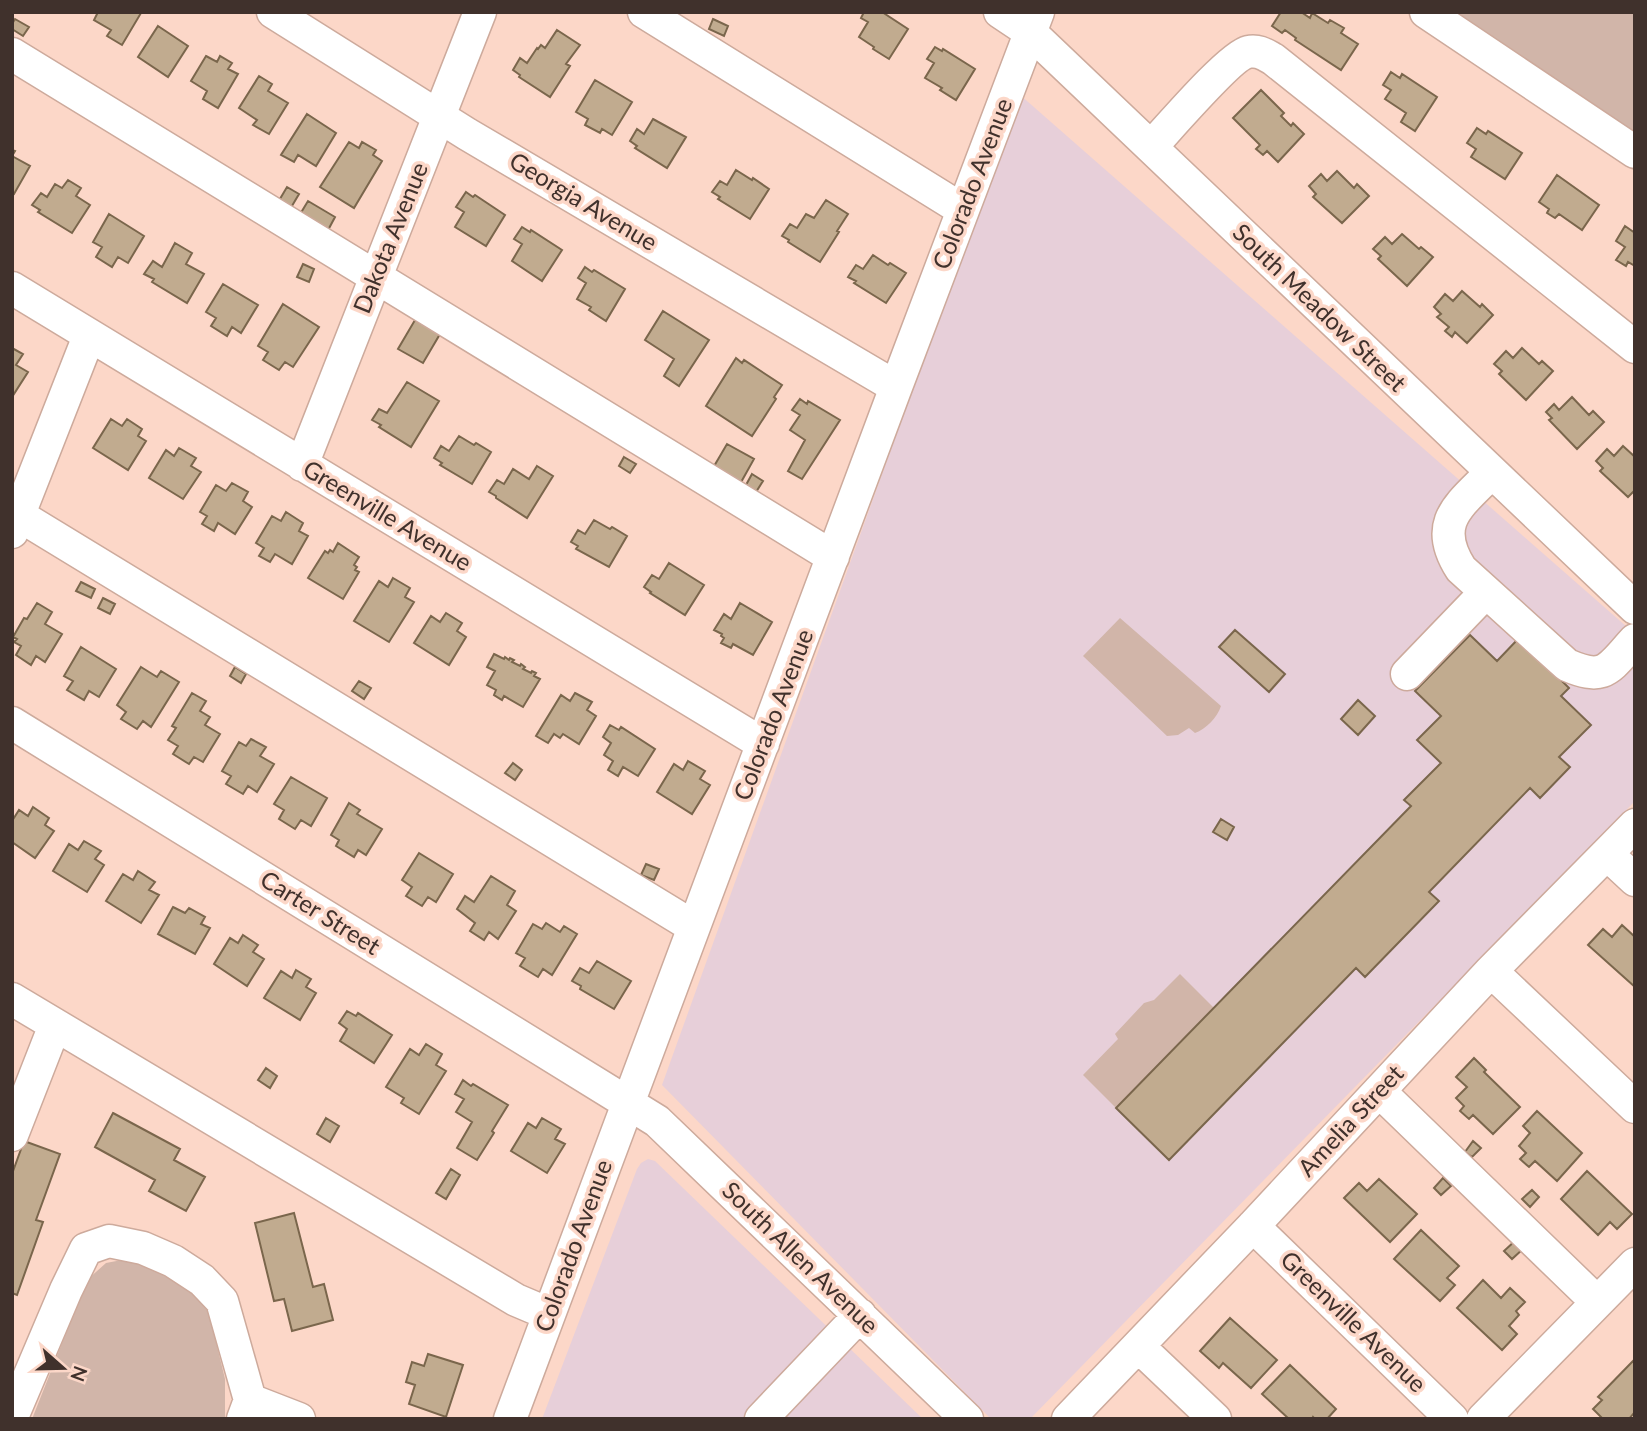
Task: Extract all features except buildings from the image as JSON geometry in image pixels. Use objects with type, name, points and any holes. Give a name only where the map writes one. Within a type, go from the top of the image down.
[{"type":"street","name":"Georgia Avenue","points":[[273,12],[439,116],[896,387]]},
{"type":"street","name":"Dakota Avenue","points":[[302,465],[480,12]]},
{"type":"street","points":[[644,12],[963,210]]},
{"type":"street","name":"South Meadow Street","points":[[1000,12],[1034,22],[1151,147],[1635,608]]},
{"type":"street","points":[[1426,12],[1635,152]]},
{"type":"street","name":"Colorado Avenue","points":[[510,1419],[1034,22]]},
{"type":"street","points":[[1151,147],[1227,65],[1244,52],[1258,51],[1273,59],[1635,347]]},
{"type":"street","points":[[12,54],[833,557]]},
{"type":"street","name":"Greenville Avenue","points":[[12,288],[763,744]]},
{"type":"street","points":[[89,336],[14,520],[694,927]]},
{"type":"street","points":[[1492,472],[1460,504],[1449,520],[1451,554],[1461,569],[1567,665],[1596,674],[1611,667],[1635,640]]},
{"type":"street","points":[[1407,674],[1485,593]]},
{"type":"street","name":"Carter Street","points":[[12,723],[628,1103]]},
{"type":"street","name":"Amelia Street","points":[[1068,1419],[1491,971],[1635,825]]},
{"type":"street","points":[[1607,853],[1635,880]]},
{"type":"street","points":[[1491,971],[1635,1107]]},
{"type":"street","points":[[12,999],[516,1300],[549,1314]]},
{"type":"street","points":[[12,1135],[55,1025]]},
{"type":"street","points":[[1379,1091],[1597,1302]]},
{"type":"street","name":"South Allen Avenue","points":[[628,1103],[657,1121],[967,1419]]},
{"type":"street","name":"Greenville Avenue","points":[[1253,1226],[1452,1419]]},
{"type":"street","points":[[12,1417],[86,1249],[109,1241],[143,1248],[173,1261],[202,1280],[222,1301],[247,1409],[299,1419]]},
{"type":"street","points":[[1483,1419],[1635,1264]]},
{"type":"street","points":[[761,1419],[860,1315]]},
{"type":"street","points":[[1138,1346],[1215,1419]]},
{"type":"shaded area","points":[[1431,12],[1635,12],[1635,146]]},
{"type":"shaded area","points":[[1019,94],[1635,634],[1635,801],[1030,1419],[991,1419],[662,1085]]},
{"type":"shaded area","points":[[1120,618],[1221,706],[1207,726],[1195,733],[1189,728],[1178,735],[1167,736],[1083,656]]},
{"type":"shaded area","points":[[1180,974],[1214,1008],[1116,1108],[1083,1075],[1118,1039],[1115,1034],[1144,1003],[1154,1000]]},
{"type":"shaded area","points":[[648,1159],[655,1161],[923,1419],[542,1419],[637,1169]]},
{"type":"shaded area","points":[[127,1259],[158,1268],[192,1291],[209,1313],[225,1379],[225,1419],[32,1419],[87,1280],[106,1263]]}]
